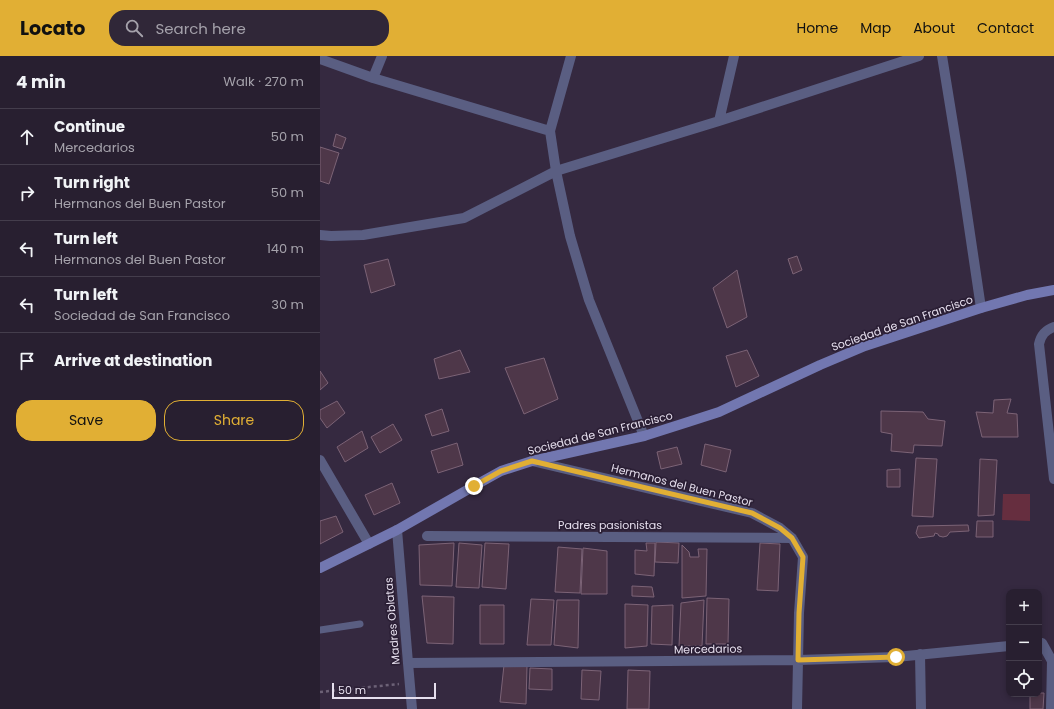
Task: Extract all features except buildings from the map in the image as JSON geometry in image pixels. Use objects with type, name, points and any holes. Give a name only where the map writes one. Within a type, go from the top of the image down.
[{"type":"street","points":[[373,78],[382,56]]},
{"type":"street","points":[[571,56],[550,131],[556,171],[570,236],[589,300],[644,436]]},
{"type":"street","points":[[719,121],[734,56]]},
{"type":"street","points":[[320,235],[363,235],[464,218],[556,171],[719,121],[919,56]]},
{"type":"street","points":[[942,56],[981,308]]},
{"type":"street","points":[[320,59],[373,78],[550,131]]},
{"type":"street","name":"Sociedad de San Francisco","points":[[320,568],[397,530],[501,471],[532,461],[644,436],[719,412],[820,365],[865,346],[981,308],[1027,295],[1054,290]]},
{"type":"street","points":[[1054,327],[1042,335],[1039,344],[1054,479]]},
{"type":"street","points":[[320,460],[369,544]]},
{"type":"street","name":"Hermanos del Buen Pastor","points":[[532,461],[752,513],[780,528],[792,538],[803,557],[799,613],[797,709]]},
{"type":"street","name":"Madres Oblatas","points":[[397,530],[412,709]]},
{"type":"street","name":"Padres pasionistas","points":[[427,536],[792,538]]},
{"type":"street","name":"Mercedarios","points":[[408,664],[798,660],[896,657],[1006,646]]},
{"type":"street","points":[[1042,647],[1052,661],[1051,709]]},
{"type":"street","points":[[920,654],[921,709]]},
{"type":"lane","points":[[320,630],[360,624]]},
{"type":"path","points":[[320,692],[410,684]]},
{"type":"shaded area","points":[[1003,494],[1030,494],[1030,521],[1002,520]]},
{"type":"route","points":[[474,486],[501,471],[532,461],[752,513],[780,528],[792,538],[803,557],[799,613],[798,660],[896,657]]}]
